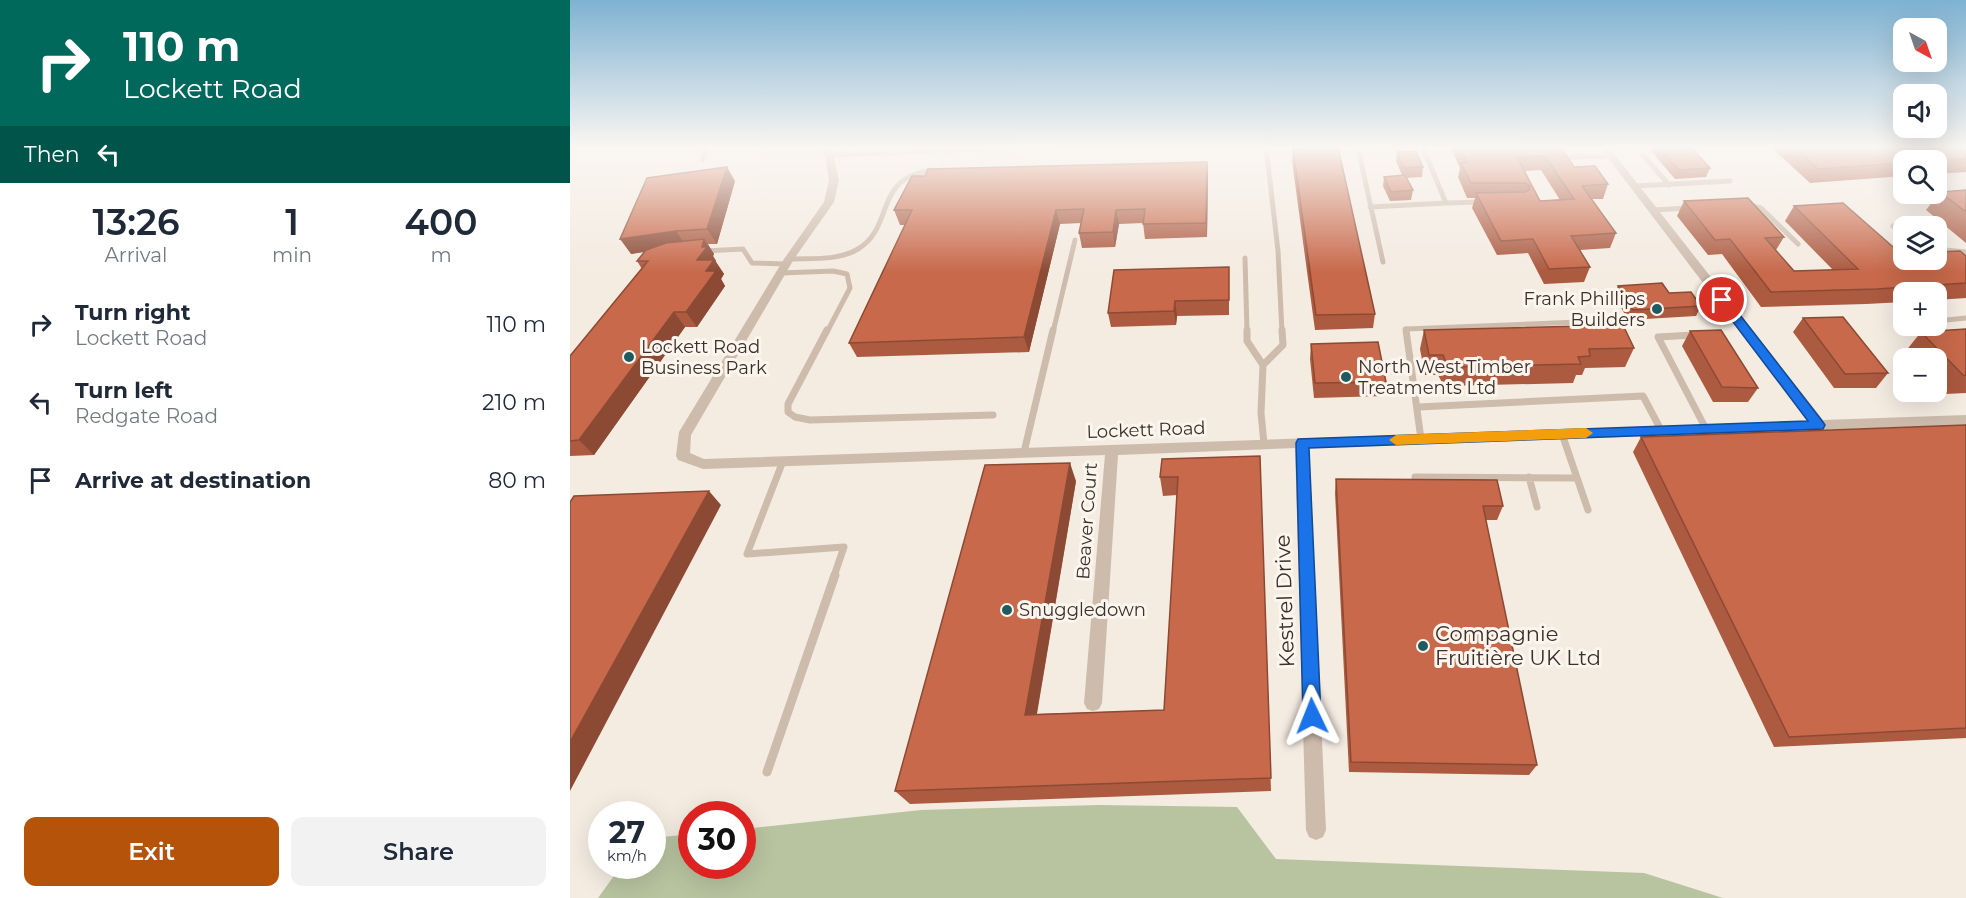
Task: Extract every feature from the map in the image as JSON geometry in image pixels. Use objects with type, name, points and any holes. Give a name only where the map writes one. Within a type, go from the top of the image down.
[{"type":"street","name":"Lockett Road","points":[[832,188],[829,202],[785,265],[684,435],[683,456],[703,464],[1966,420]]},
{"type":"street","points":[[1635,188],[1819,425]]},
{"type":"street","name":"Kestrel Drive","points":[[1302,443],[1316,830]]},
{"type":"street","name":"Beaver Court","points":[[1093,703],[1112,449]]},
{"type":"lane","points":[[785,265],[838,256],[866,244],[874,233],[895,188]]},
{"type":"lane","points":[[1263,365],[1283,345],[1278,251],[1271,188]]},
{"type":"lane","points":[[1366,188],[1383,262]]},
{"type":"lane","points":[[1440,188],[1446,203]]},
{"type":"lane","points":[[1370,207],[1489,202]]},
{"type":"lane","points":[[1739,204],[1761,208],[1798,244]]},
{"type":"lane","points":[[1652,210],[1696,207]]},
{"type":"lane","points":[[1024,452],[1075,240]]},
{"type":"lane","points":[[701,251],[744,249],[752,263],[785,265],[847,274],[850,281],[849,288],[788,404],[788,412],[795,417],[810,420],[993,415]]},
{"type":"lane","points":[[1947,250],[1966,252]]},
{"type":"lane","points":[[1245,258],[1247,341],[1263,365],[1261,413],[1264,444]]},
{"type":"lane","points":[[1947,320],[1966,318]]},
{"type":"lane","points":[[1421,439],[1419,407],[1406,329],[1604,321]]},
{"type":"lane","points":[[1700,334],[1658,337],[1706,429]]},
{"type":"lane","points":[[1419,407],[1643,396],[1661,430]]},
{"type":"lane","points":[[1562,434],[1588,510]]},
{"type":"lane","points":[[767,772],[844,547],[747,554],[783,461]]},
{"type":"lane","points":[[1415,477],[1577,478]]},
{"type":"lane","points":[[1529,477],[1537,507]]},
{"type":"green space","points":[[1100,805],[1237,807],[1276,859],[1644,873],[1723,898],[598,898],[612,879],[666,879],[666,837],[678,835],[678,879],[756,879],[756,828],[921,810]]},
{"type":"building","points":[[643,188],[720,188],[707,229],[620,239]]},
{"type":"building","points":[[906,188],[1207,188],[1206,223],[1143,224],[1145,209],[1116,210],[1113,232],[1079,233],[1084,209],[1056,210],[1024,337],[849,343],[912,210],[894,210]]},
{"type":"building","points":[[1298,188],[1347,188],[1375,314],[1316,315]]},
{"type":"building","points":[[1389,188],[1412,188],[1413,190],[1391,192]]},
{"type":"building","points":[[1533,188],[1540,201],[1574,199],[1567,188],[1583,188],[1616,233],[1571,236],[1590,267],[1549,269],[1533,239],[1501,241],[1476,193]]},
{"type":"building","points":[[1966,190],[1966,212],[1947,197],[1947,191]]},
{"type":"building","points":[[1748,198],[1784,237],[1765,238],[1794,271],[1858,269],[1794,206],[1843,203],[1893,247],[1893,270],[1947,270],[1947,252],[1960,251],[1966,256],[1966,283],[1893,282],[1893,288],[1771,292],[1730,239],[1715,240],[1684,201]]},
{"type":"building","name":"Lockett Road Business Park","points":[[704,239],[702,247],[707,247],[697,260],[714,260],[706,271],[716,271],[686,312],[674,312],[579,440],[570,441],[570,356],[648,261],[637,261],[646,250],[666,243]]},
{"type":"building","points":[[1229,267],[1229,300],[1175,301],[1174,311],[1108,313],[1114,270]]},
{"type":"building","points":[[1662,283],[1669,293],[1691,292],[1701,306],[1633,310],[1618,286]]},
{"type":"building","points":[[1843,317],[1888,373],[1845,374],[1803,318]]},
{"type":"building","points":[[1623,325],[1634,348],[1589,349],[1590,356],[1578,357],[1581,364],[1448,367],[1443,355],[1429,355],[1424,330]]},
{"type":"building","points":[[1966,329],[1966,375],[1963,375],[1947,359],[1947,348],[1937,348],[1925,336],[1947,336],[1947,330]]},
{"type":"building","points":[[1721,330],[1758,388],[1722,387],[1690,331]]},
{"type":"building","points":[[1378,342],[1386,382],[1315,383],[1311,344]]},
{"type":"building","points":[[1966,425],[1966,728],[1789,737],[1641,437]]},
{"type":"building","name":"Snuggledown","points":[[1260,456],[1271,778],[895,791],[985,465],[1070,463],[1025,715],[1164,710],[1178,477],[1160,477],[1162,459]]},
{"type":"building","name":"Compagnie Fruitière UK Ltd","points":[[1336,479],[1497,480],[1503,506],[1483,506],[1537,765],[1351,762]]},
{"type":"building","points":[[709,491],[570,742],[570,502],[574,496]]},
{"type":"slow traffic","points":[[1396,440],[1586,433]]},
{"type":"place","name":"Frank Phillips Builders","points":[[1657,309]]},
{"type":"place","name":"Lockett Road Business Park","points":[[629,357]]},
{"type":"place","name":"North West Timber Treatments Ltd","points":[[1346,377]]},
{"type":"place","name":"Snuggledown","points":[[1007,610]]},
{"type":"place","name":"Compagnie Fruitière UK Ltd","points":[[1423,646]]},
{"type":"route","points":[[1312,716],[1302,443],[1819,425],[1722,300]]}]
